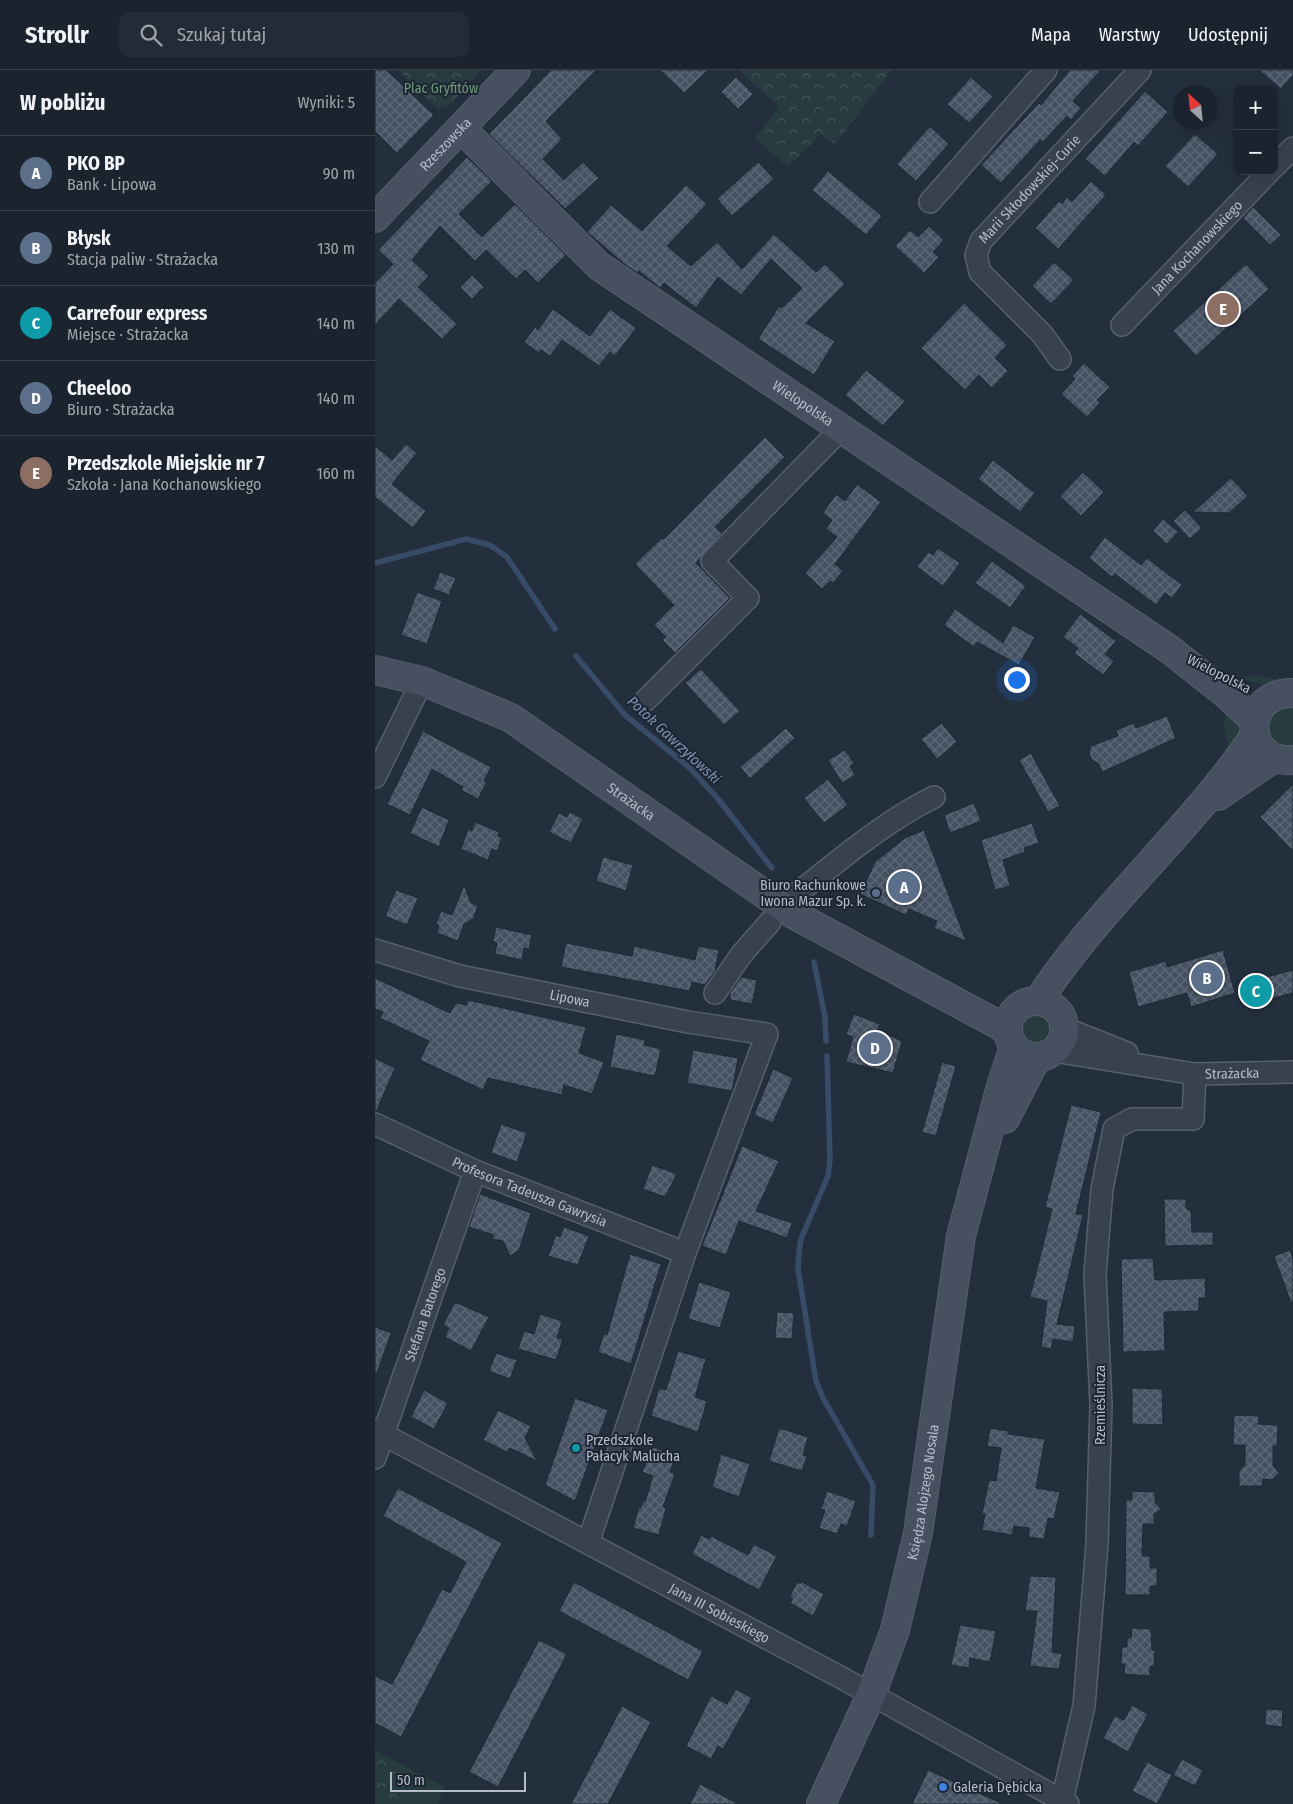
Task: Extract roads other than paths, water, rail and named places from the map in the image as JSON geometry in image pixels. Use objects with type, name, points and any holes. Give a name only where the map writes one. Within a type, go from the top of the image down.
[{"type":"street","name":"Rzeszowska","points":[[375,218],[516,70]]},
{"type":"street","points":[[930,202],[1046,70]]},
{"type":"street","name":"Marii Skłodowskiej-Curie","points":[[1060,359],[1042,334],[980,272],[976,255],[981,241],[1140,70]]},
{"type":"street","name":"Wielopolska","points":[[461,128],[599,266],[1169,649],[1227,694],[1255,728],[1266,752],[1284,759]]},
{"type":"street","points":[[1278,163],[1293,148]]},
{"type":"street","name":"Jana Kochanowskiego","points":[[1122,324],[1266,175]]},
{"type":"street","points":[[645,701],[748,598],[712,560],[841,429]]},
{"type":"street","name":"Wielopolska","points":[[1169,649],[1258,694],[1282,695]]},
{"type":"street","name":"Strażacka","points":[[375,670],[422,680],[511,718],[783,907],[875,960],[983,999],[1036,1029],[1172,1070],[1195,1074],[1293,1072]]},
{"type":"street","points":[[375,777],[422,680]]},
{"type":"street","name":"Księdza Alojzego Nosala","points":[[821,1804],[871,1695],[895,1630],[918,1533],[961,1236],[981,1168],[1001,1086],[1036,1029],[1070,980],[1127,887],[1202,806],[1255,728],[1263,703],[1282,695]]},
{"type":"street","name":"Księdza Alojzego Nosala","points":[[1202,806],[1245,779],[1284,759]]},
{"type":"street","points":[[795,895],[877,830],[899,815],[933,797]]},
{"type":"street","points":[[715,993],[741,955],[770,922]]},
{"type":"street","name":"Lipowa","points":[[375,950],[460,976],[688,1022],[767,1034],[685,1253]]},
{"type":"street","name":"Rzemieślnicza","points":[[1065,1802],[1084,1706],[1097,1544],[1101,1405],[1095,1274],[1102,1189],[1114,1129],[1132,1119],[1193,1120],[1195,1074]]},
{"type":"street","name":"Profesora Tadeusza Gawrysia","points":[[375,1124],[475,1171],[685,1253]]},
{"type":"street","name":"Stefana Batorego","points":[[375,1458],[379,1432],[475,1171]]},
{"type":"street","points":[[589,1543],[685,1253]]},
{"type":"street","name":"Jana III Sobieskiego","points":[[379,1432],[871,1695],[1065,1802]]},
{"type":"waterway","name":"Potok Gawrzyłowski","points":[[375,563],[466,539],[490,545],[507,557],[555,629]]},
{"type":"waterway","name":"Potok Gawrzyłowski","points":[[576,656],[625,715],[691,769],[719,800],[772,868]]},
{"type":"waterway","name":"Potok Gawrzyłowski","points":[[814,962],[825,1017],[826,1041]]},
{"type":"waterway","name":"Potok Gawrzyłowski","points":[[827,1056],[830,1160],[828,1176],[801,1239],[798,1269],[816,1381],[823,1398],[873,1485],[871,1535]]},
{"type":"place","name":"Przedszkole Miejskie nr 7","points":[[1223,309]]},
{"type":"place","name":"PKO BP","points":[[904,887]]},
{"type":"place","name":"Biuro Rachunkowe Iwona Mazur Sp. k.","points":[[876,893]]},
{"type":"place","name":"Błysk","points":[[1207,978]]},
{"type":"place","name":"Carrefour express","points":[[1256,991]]},
{"type":"place","name":"Cheeloo","points":[[875,1048]]},
{"type":"place","name":"Przedszkole Pałacyk Malucha","points":[[576,1448]]},
{"type":"place","name":"Galeria Dębicka","points":[[943,1787]]},
{"type":"park label","name":"Plac Gryfitów","points":[[441,88]]}]
